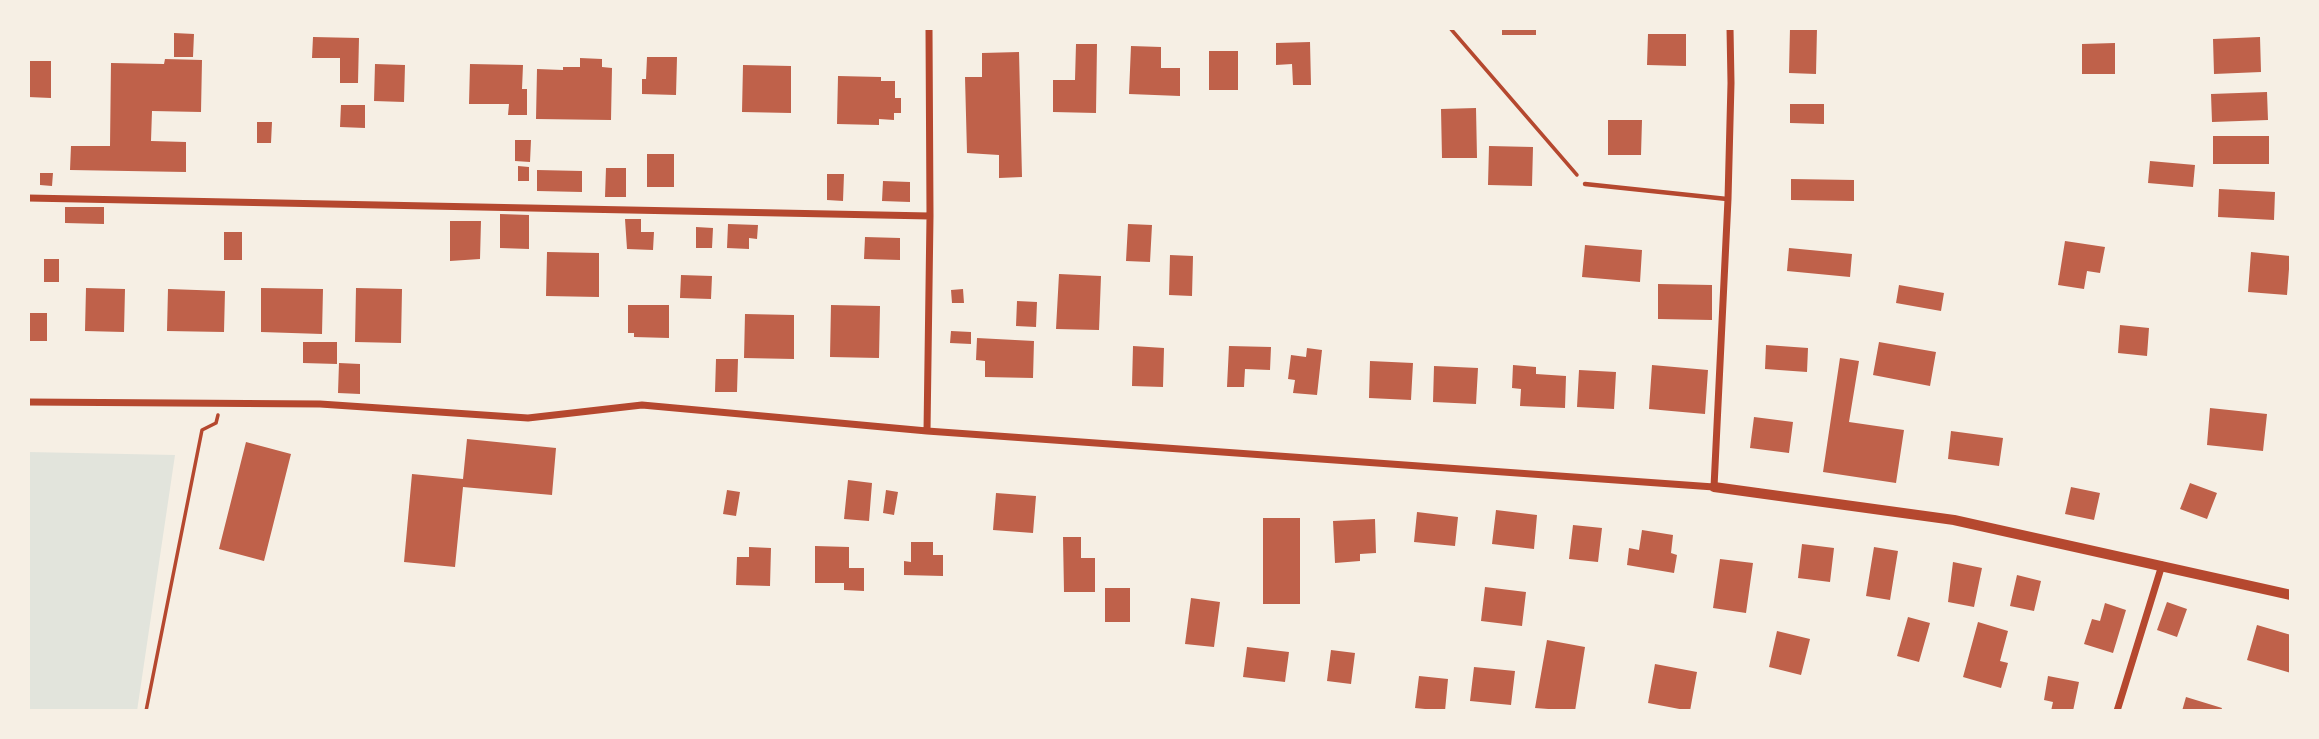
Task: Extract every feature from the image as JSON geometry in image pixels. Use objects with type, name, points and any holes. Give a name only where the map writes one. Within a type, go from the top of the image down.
[{"type":"street","points":[[928,431],[929,28]]},
{"type":"street","points":[[1714,487],[1728,199],[1730,28]]},
{"type":"street","points":[[28,198],[930,216]]},
{"type":"street","points":[[28,402],[320,404],[528,418],[642,405],[928,431],[1714,487],[1954,520],[2291,594]]},
{"type":"street","points":[[2117,711],[2162,565]]},
{"type":"lane","points":[[1586,184],[1728,199]]},
{"type":"path","points":[[1450,28],[1586,184]]},
{"type":"path","points":[[146,711],[202,430],[215,424],[221,403]]},
{"type":"shaded area","points":[[28,452],[175,455],[137,711],[28,711]]},
{"type":"building","points":[[1502,28],[1536,28],[1536,35],[1502,35]]},
{"type":"building","points":[[1790,28],[1817,28],[1816,74],[1789,73]]},
{"type":"building","points":[[174,33],[194,34],[193,57],[174,57]]},
{"type":"building","points":[[1648,34],[1686,34],[1686,66],[1647,65]]},
{"type":"building","points":[[313,37],[359,38],[358,83],[340,83],[340,58],[312,58]]},
{"type":"building","points":[[2260,37],[2261,72],[2214,74],[2213,39]]},
{"type":"building","points":[[1310,42],[1311,85],[1293,85],[1292,64],[1276,65],[1276,43]]},
{"type":"building","points":[[2115,43],[2115,74],[2082,74],[2082,44]]},
{"type":"building","points":[[1076,44],[1097,44],[1096,113],[1053,112],[1053,80],[1075,80]]},
{"type":"building","points":[[1131,46],[1161,47],[1161,68],[1180,68],[1180,96],[1129,94]]},
{"type":"building","points":[[1209,51],[1238,51],[1238,90],[1209,90]]},
{"type":"building","points":[[1019,52],[1022,177],[999,178],[999,155],[967,153],[965,77],[982,77],[982,53]]},
{"type":"building","points":[[647,57],[677,57],[676,95],[642,94]]},
{"type":"building","points":[[580,58],[602,59],[602,67],[612,68],[611,120],[536,119],[537,69],[563,70],[563,67],[580,67]]},
{"type":"building","points":[[165,59],[202,60],[201,112],[152,111],[151,141],[186,142],[186,172],[70,170],[71,146],[110,146],[111,63],[164,64]]},
{"type":"building","points":[[28,61],[51,61],[51,98],[28,97]]},
{"type":"building","points":[[375,64],[405,65],[404,102],[374,101]]},
{"type":"building","points":[[470,64],[523,65],[522,89],[527,89],[527,115],[508,115],[509,104],[469,104]]},
{"type":"building","points":[[743,65],[791,66],[791,113],[742,112]]},
{"type":"building","points":[[838,76],[881,77],[881,81],[895,81],[895,98],[901,98],[901,113],[894,113],[894,120],[879,119],[879,125],[837,124]]},
{"type":"building","points":[[2267,92],[2268,120],[2212,122],[2211,94]]},
{"type":"building","points":[[1790,104],[1824,104],[1824,124],[1790,123]]},
{"type":"building","points":[[341,105],[365,105],[365,128],[340,127]]},
{"type":"building","points":[[1476,108],[1477,158],[1442,158],[1441,109]]},
{"type":"building","points":[[1608,120],[1642,120],[1641,155],[1608,155]]},
{"type":"building","points":[[257,122],[272,122],[271,143],[257,143]]},
{"type":"building","points":[[2213,136],[2269,136],[2269,164],[2213,164]]},
{"type":"building","points":[[515,140],[531,140],[530,162],[515,161]]},
{"type":"building","points":[[1489,146],[1533,147],[1532,186],[1488,185]]},
{"type":"building","points":[[647,154],[674,154],[674,187],[647,187]]},
{"type":"building","points":[[2150,161],[2195,165],[2193,187],[2148,183]]},
{"type":"building","points":[[518,166],[529,167],[529,181],[518,181]]},
{"type":"building","points":[[606,168],[626,168],[626,197],[605,197]]},
{"type":"building","points":[[537,170],[582,171],[582,192],[537,191]]},
{"type":"building","points":[[40,173],[53,173],[52,186],[40,185]]},
{"type":"building","points":[[827,174],[844,174],[843,201],[827,200]]},
{"type":"building","points":[[1791,179],[1854,180],[1854,201],[1791,200]]},
{"type":"building","points":[[883,181],[910,182],[910,202],[882,201]]},
{"type":"building","points":[[2219,189],[2275,192],[2274,220],[2218,217]]},
{"type":"building","points":[[65,207],[104,207],[104,224],[65,223]]},
{"type":"building","points":[[500,214],[529,215],[529,249],[500,248]]},
{"type":"building","points":[[625,219],[641,219],[641,232],[654,232],[653,250],[627,249]]},
{"type":"building","points":[[450,221],[481,221],[480,259],[450,261]]},
{"type":"building","points":[[728,224],[758,225],[757,239],[749,238],[749,249],[727,248]]},
{"type":"building","points":[[1128,224],[1152,225],[1150,262],[1126,261]]},
{"type":"building","points":[[696,227],[713,228],[712,248],[696,248]]},
{"type":"building","points":[[224,232],[242,232],[242,260],[224,260]]},
{"type":"building","points":[[865,237],[900,238],[900,260],[864,259]]},
{"type":"building","points":[[2065,241],[2105,247],[2100,273],[2087,271],[2084,289],[2058,285]]},
{"type":"building","points":[[1585,245],[1642,250],[1640,282],[1582,277]]},
{"type":"building","points":[[1789,248],[1852,254],[1850,277],[1787,271]]},
{"type":"building","points":[[547,252],[599,253],[599,297],[546,296]]},
{"type":"building","points":[[2251,252],[2290,256],[2287,295],[2248,292]]},
{"type":"building","points":[[1170,255],[1193,256],[1192,296],[1169,295]]},
{"type":"building","points":[[44,259],[59,259],[59,282],[44,282]]},
{"type":"building","points":[[1059,274],[1101,276],[1099,330],[1056,329]]},
{"type":"building","points":[[681,275],[712,276],[711,299],[680,298]]},
{"type":"building","points":[[1658,284],[1712,285],[1712,320],[1658,319]]},
{"type":"building","points":[[1899,285],[1944,293],[1941,311],[1896,303]]},
{"type":"building","points":[[86,288],[125,289],[124,332],[85,331]]},
{"type":"building","points":[[261,288],[323,289],[322,334],[261,332]]},
{"type":"building","points":[[356,288],[402,289],[401,343],[355,342]]},
{"type":"building","points":[[168,289],[225,291],[224,332],[167,331]]},
{"type":"building","points":[[963,289],[964,303],[952,303],[951,290]]},
{"type":"building","points":[[1017,301],[1037,302],[1036,327],[1016,326]]},
{"type":"building","points":[[628,305],[669,305],[669,338],[634,337],[634,333],[628,333]]},
{"type":"building","points":[[831,305],[880,306],[879,358],[830,357]]},
{"type":"building","points":[[28,313],[47,313],[47,341],[28,341]]},
{"type":"building","points":[[745,314],[794,315],[794,359],[744,358]]},
{"type":"building","points":[[2120,325],[2149,328],[2147,356],[2118,353]]},
{"type":"building","points":[[951,331],[971,332],[971,344],[950,343]]},
{"type":"building","points":[[977,338],[1034,341],[1033,378],[985,377],[985,361],[976,360]]},
{"type":"building","points":[[303,342],[337,342],[337,364],[303,363]]},
{"type":"building","points":[[1879,342],[1936,352],[1930,386],[1873,375]]},
{"type":"building","points":[[1766,345],[1808,348],[1807,372],[1765,369]]},
{"type":"building","points":[[1133,346],[1164,348],[1163,387],[1132,386]]},
{"type":"building","points":[[1229,346],[1271,347],[1270,370],[1245,369],[1244,387],[1227,387]]},
{"type":"building","points":[[1307,348],[1322,350],[1317,395],[1293,393],[1295,380],[1288,379],[1291,355],[1306,357]]},
{"type":"building","points":[[1840,358],[1859,361],[1849,422],[1904,430],[1896,483],[1823,472]]},
{"type":"building","points":[[716,359],[738,359],[737,392],[715,392]]},
{"type":"building","points":[[1370,361],[1413,363],[1411,400],[1369,398]]},
{"type":"building","points":[[339,363],[360,364],[360,394],[338,393]]},
{"type":"building","points":[[1513,365],[1536,367],[1536,374],[1566,376],[1565,408],[1520,406],[1521,389],[1512,388]]},
{"type":"building","points":[[1652,365],[1708,370],[1705,414],[1649,409]]},
{"type":"building","points":[[1434,366],[1478,368],[1476,404],[1433,402]]},
{"type":"building","points":[[1579,370],[1616,372],[1614,409],[1577,407]]},
{"type":"building","points":[[2210,408],[2267,414],[2263,451],[2207,445]]},
{"type":"building","points":[[1754,417],[1793,422],[1789,453],[1750,448]]},
{"type":"building","points":[[1951,431],[2003,438],[1999,466],[1948,459]]},
{"type":"building","points":[[467,439],[556,448],[552,495],[463,487],[455,567],[404,562],[412,474],[463,479]]},
{"type":"building","points":[[246,442],[291,454],[264,561],[219,549]]},
{"type":"building","points":[[848,480],[872,483],[869,521],[844,519]]},
{"type":"building","points":[[2190,483],[2217,493],[2207,519],[2180,509]]},
{"type":"building","points":[[2071,487],[2100,493],[2094,520],[2065,514]]},
{"type":"building","points":[[727,490],[740,492],[736,516],[723,514]]},
{"type":"building","points":[[886,490],[898,492],[894,515],[883,513]]},
{"type":"building","points":[[996,493],[1036,496],[1033,533],[993,530]]},
{"type":"building","points":[[1496,510],[1537,515],[1534,549],[1492,544]]},
{"type":"building","points":[[1417,512],[1458,517],[1455,546],[1414,542]]},
{"type":"building","points":[[1263,518],[1300,518],[1300,604],[1263,604]]},
{"type":"building","points":[[1375,519],[1376,553],[1360,554],[1360,561],[1335,563],[1333,521]]},
{"type":"building","points":[[1573,525],[1602,528],[1598,562],[1569,559]]},
{"type":"building","points":[[1642,530],[1673,535],[1671,553],[1677,555],[1674,573],[1627,565],[1629,548],[1639,550]]},
{"type":"building","points":[[1063,537],[1081,537],[1081,558],[1095,558],[1095,592],[1064,592]]},
{"type":"building","points":[[911,542],[933,542],[933,555],[943,555],[943,576],[904,575],[904,561],[911,562]]},
{"type":"building","points":[[1802,544],[1834,548],[1830,582],[1798,578]]},
{"type":"building","points":[[815,546],[849,547],[849,568],[864,568],[864,591],[844,590],[844,583],[815,583]]},
{"type":"building","points":[[749,547],[771,548],[770,586],[736,585],[737,557],[749,557]]},
{"type":"building","points":[[1874,547],[1898,551],[1890,600],[1866,596]]},
{"type":"building","points":[[1720,559],[1753,563],[1746,613],[1713,608]]},
{"type":"building","points":[[1953,562],[1982,568],[1974,607],[1948,602]]},
{"type":"building","points":[[2017,575],[2041,581],[2034,611],[2010,606]]},
{"type":"building","points":[[1485,587],[1526,592],[1522,626],[1481,621]]},
{"type":"building","points":[[1105,588],[1130,588],[1130,622],[1105,622]]},
{"type":"building","points":[[1191,598],[1220,602],[1214,647],[1185,644]]},
{"type":"building","points":[[2167,602],[2187,609],[2177,637],[2157,630]]},
{"type":"building","points":[[2105,603],[2126,610],[2113,653],[2084,644],[2092,619],[2100,621]]},
{"type":"building","points":[[1908,617],[1930,623],[1919,662],[1897,656]]},
{"type":"building","points":[[1978,622],[2008,631],[2000,661],[2008,663],[2001,688],[1963,677]]},
{"type":"building","points":[[2257,625],[2291,635],[2291,673],[2247,660]]},
{"type":"building","points":[[1777,631],[1810,639],[1801,675],[1769,667]]},
{"type":"building","points":[[1547,640],[1585,647],[1575,711],[1535,708]]},
{"type":"building","points":[[1247,647],[1289,652],[1285,682],[1243,677]]},
{"type":"building","points":[[1331,650],[1355,653],[1351,684],[1327,681]]},
{"type":"building","points":[[1655,664],[1697,672],[1690,711],[1648,703]]},
{"type":"building","points":[[1474,667],[1515,671],[1511,705],[1470,701]]},
{"type":"building","points":[[1419,676],[1448,679],[1445,711],[1415,708]]},
{"type":"building","points":[[2048,676],[2079,682],[2073,711],[2051,711],[2053,702],[2044,700]]},
{"type":"building","points":[[2186,697],[2222,708],[2221,711],[2182,711]]}]
